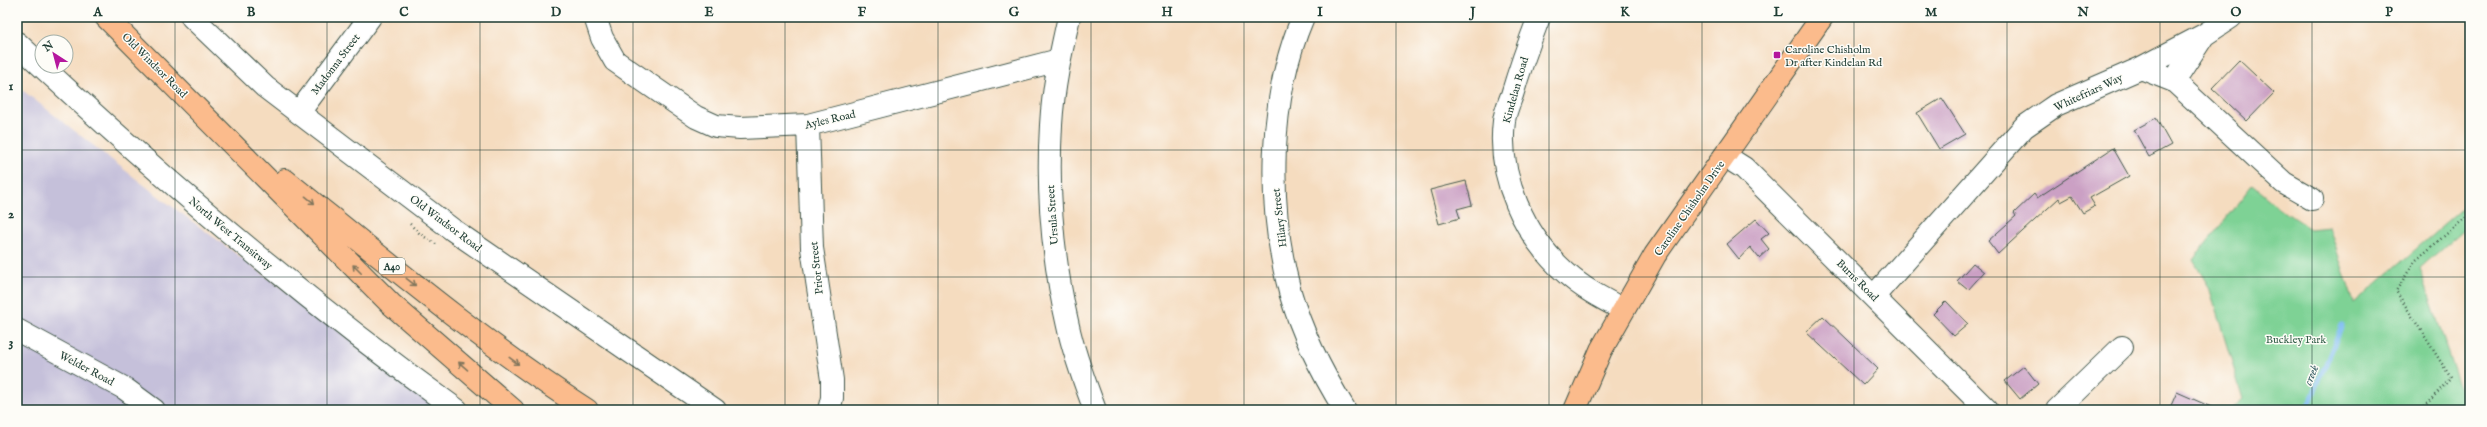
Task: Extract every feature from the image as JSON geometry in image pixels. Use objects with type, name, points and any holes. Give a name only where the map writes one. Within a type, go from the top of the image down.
[{"type":"main road","name":"Old Windsor Road","points":[[106,17],[391,304],[513,410]]},
{"type":"main road","name":"Caroline Chisholm Drive","points":[[1575,410],[1591,370],[1622,309],[1655,254],[1822,17]]},
{"type":"main road","name":"Old Windsor Road","points":[[204,114],[411,282],[532,375],[586,410]]},
{"type":"street","name":"Old Windsor Road","points":[[192,17],[265,87],[300,111],[454,230],[715,410]]},
{"type":"street","name":"Madonna Street","points":[[300,111],[370,17]]},
{"type":"street","name":"Ayles Road","points":[[595,17],[602,38],[615,61],[696,117],[716,126],[740,128],[808,125],[1060,60]]},
{"type":"street","name":"Ursula Street","points":[[1069,17],[1060,60],[1051,124],[1050,195],[1056,259],[1068,328],[1095,410]]},
{"type":"street","name":"Hilary Street","points":[[1303,17],[1294,36],[1284,83],[1276,133],[1274,189],[1281,245],[1290,292],[1307,339],[1330,386],[1345,410]]},
{"type":"street","name":"Kindelan Road","points":[[1540,17],[1522,62],[1504,120],[1505,156],[1511,188],[1528,228],[1545,254],[1567,275],[1622,309]]},
{"type":"street","name":"Whitefriars Way","points":[[1874,296],[2024,127],[2056,105],[2141,68],[2204,35],[2231,17]]},
{"type":"street","points":[[2174,81],[2204,35]]},
{"type":"street","name":"North West Transitway","points":[[17,43],[92,113],[292,285],[457,410]]},
{"type":"street","points":[[2141,68],[2174,81],[2284,183],[2312,199]]},
{"type":"street","name":"Prior Street","points":[[808,125],[812,248],[832,380],[829,410]]},
{"type":"street","name":"Burns Road","points":[[1725,156],[1744,168],[1987,410]]},
{"type":"street","name":"Welder Road","points":[[17,330],[124,388],[154,410]]},
{"type":"street","points":[[2057,410],[2122,347]]},
{"type":"path","points":[[2422,410],[2451,378],[2396,291],[2415,261],[2470,214]]},
{"type":"shaded area","points":[[17,86],[162,199],[447,410],[17,410]]},
{"type":"green space","name":"Buckley Park","points":[[2252,185],[2279,208],[2310,229],[2329,227],[2354,303],[2470,202],[2470,224],[2420,268],[2467,410],[2231,410],[2243,399],[2209,287],[2193,260]]},
{"type":"building","points":[[2239,60],[2274,93],[2247,121],[2212,88]]},
{"type":"building","points":[[1942,98],[1965,134],[1939,149],[1917,113]]},
{"type":"building","points":[[2156,118],[2171,145],[2149,157],[2134,130]]},
{"type":"building","points":[[2113,148],[2129,176],[2090,198],[2095,206],[2083,213],[2072,196],[2061,202],[2059,198],[1998,254],[1988,241],[2016,216],[2014,213],[2034,194],[2037,198]]},
{"type":"building","points":[[1466,181],[1472,205],[1457,209],[1460,218],[1439,224],[1430,190]]},
{"type":"building","points":[[1756,219],[1769,233],[1761,239],[1769,249],[1759,258],[1750,247],[1739,259],[1727,244]]},
{"type":"building","points":[[1973,263],[1984,272],[1968,290],[1957,281]]},
{"type":"building","points":[[1946,301],[1968,324],[1954,336],[1933,314]]},
{"type":"building","points":[[1823,316],[1878,369],[1863,385],[1806,332]]},
{"type":"building","points":[[2024,366],[2038,384],[2020,399],[2005,381]]},
{"type":"building","points":[[2177,392],[2218,410],[2169,410]]},
{"type":"waterway","name":"creek","points":[[2307,410],[2342,325]]},
{"type":"place","name":"Caroline Chisholm Dr after Kindelan Rd","points":[[1777,55]]}]
